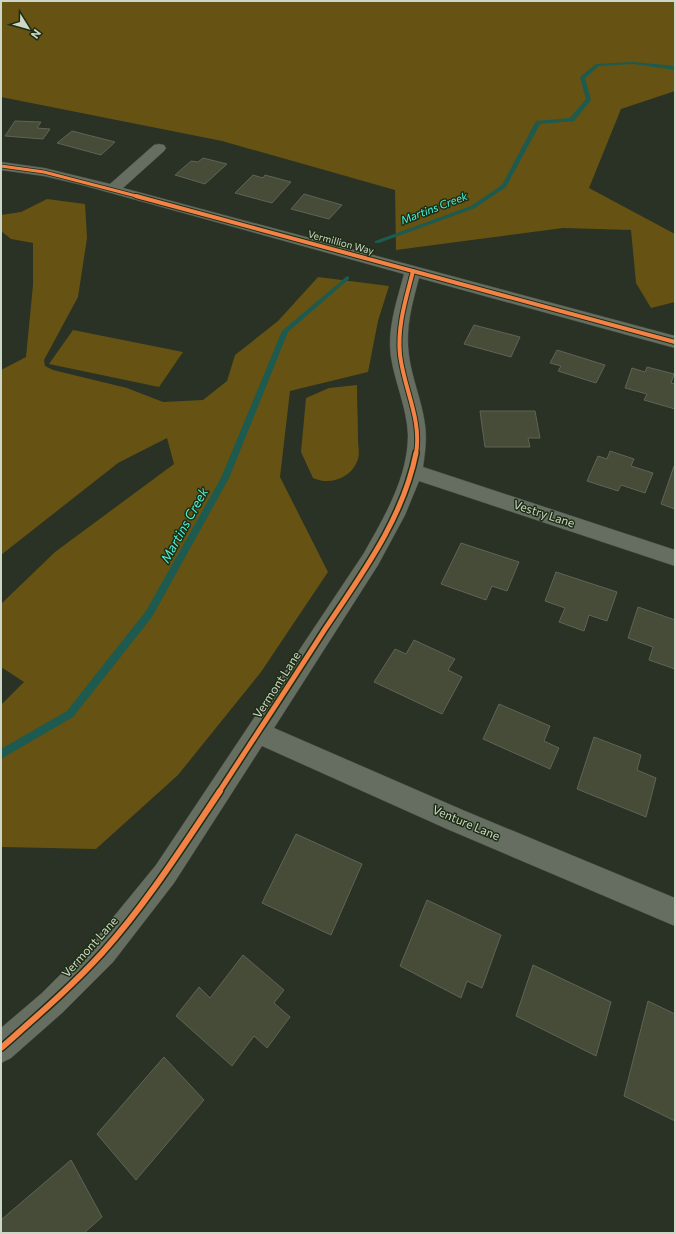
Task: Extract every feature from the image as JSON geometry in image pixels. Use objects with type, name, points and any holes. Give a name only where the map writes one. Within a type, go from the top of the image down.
[{"type":"street","points":[[112,190],[159,148]]},
{"type":"street","name":"Vermillion Way","points":[[1,166],[44,172],[675,342]]},
{"type":"street","name":"Vermont Lane","points":[[1,1048],[52,1003],[103,952],[165,874],[371,559],[392,521],[412,471],[417,436],[415,414],[399,346],[400,322],[413,271]]},
{"type":"street","name":"Vestry Lane","points":[[412,471],[675,558]]},
{"type":"street","name":"Venture Lane","points":[[258,733],[456,820],[675,912]]},
{"type":"shaded area","points":[[1,1],[675,1],[675,91],[621,109],[589,188],[675,234],[675,302],[651,308],[636,283],[631,230],[563,228],[396,250],[395,190],[222,141],[1,97]]},
{"type":"shaded area","points":[[47,199],[85,204],[87,238],[78,297],[44,360],[45,366],[53,370],[127,388],[163,402],[203,400],[227,381],[235,355],[278,321],[318,277],[389,286],[378,321],[368,372],[290,391],[280,477],[328,572],[261,672],[178,775],[96,849],[1,847],[1,705],[24,682],[1,667],[1,604],[55,552],[174,464],[167,438],[118,463],[1,555],[1,370],[26,357],[33,285],[33,243],[11,239],[1,231],[1,215],[21,212]]},
{"type":"shaded area","points":[[73,330],[183,352],[159,387],[49,364]]},
{"type":"shaded area","points":[[357,385],[359,455],[355,466],[346,475],[333,481],[313,478],[301,452],[306,398],[329,388]]},
{"type":"building","points":[[15,121],[41,122],[37,128],[50,129],[43,139],[5,136]]},
{"type":"building","points":[[72,131],[115,142],[101,155],[57,143]]},
{"type":"building","points":[[203,158],[227,164],[205,184],[175,175],[191,161],[198,162]]},
{"type":"building","points":[[253,175],[263,178],[265,175],[291,182],[272,203],[235,193]]},
{"type":"building","points":[[304,194],[342,205],[329,219],[291,209]]},
{"type":"building","points":[[474,325],[520,337],[511,357],[464,344]]},
{"type":"building","points":[[557,350],[605,365],[596,383],[558,371],[561,366],[550,363]]},
{"type":"building","points":[[647,367],[674,374],[671,383],[675,384],[675,409],[644,400],[647,394],[625,388],[632,368],[645,372]]},
{"type":"building","points":[[480,411],[535,411],[540,438],[528,438],[530,447],[485,447]]},
{"type":"building","points":[[610,451],[634,459],[631,466],[653,473],[645,493],[621,485],[618,491],[587,481],[598,456],[607,459]]},
{"type":"building","points":[[675,466],[675,509],[661,504]]},
{"type":"building","points":[[461,543],[519,562],[507,591],[492,586],[486,600],[441,584]]},
{"type":"building","points":[[556,572],[617,592],[607,621],[589,615],[584,631],[559,622],[565,608],[545,601]]},
{"type":"building","points":[[638,607],[675,620],[675,669],[649,660],[653,647],[628,638]]},
{"type":"building","points":[[414,640],[455,659],[448,670],[462,677],[442,714],[374,682],[395,649],[406,654]]},
{"type":"building","points":[[499,704],[550,726],[544,741],[559,748],[550,769],[483,739]]},
{"type":"building","points":[[594,737],[641,755],[637,770],[656,778],[646,817],[577,789]]},
{"type":"building","points":[[296,834],[362,864],[331,935],[262,903]]},
{"type":"building","points":[[427,900],[501,935],[482,988],[467,981],[461,998],[400,966]]},
{"type":"building","points":[[243,955],[284,990],[274,1003],[290,1017],[267,1048],[254,1036],[232,1066],[176,1016],[199,987],[210,998]]},
{"type":"building","points":[[533,965],[611,1002],[596,1056],[516,1016]]},
{"type":"building","points":[[648,1001],[675,1014],[675,1121],[624,1096]]},
{"type":"building","points":[[164,1057],[204,1100],[136,1180],[97,1134]]},
{"type":"building","points":[[71,1160],[102,1217],[84,1233],[1,1233],[1,1220]]},
{"type":"waterway","name":"Martins Creek","points":[[377,242],[473,207],[504,186],[538,122],[572,120],[589,99],[582,78],[598,65],[633,63],[675,68]]},
{"type":"waterway","name":"Martins Creek","points":[[1,754],[70,714],[149,614],[225,478],[285,331],[347,278]]},
{"type":"cycle path","points":[[1,166],[44,172],[86,182],[675,342]]},
{"type":"cycle path","points":[[1,1048],[52,1003],[103,952],[165,874],[371,559],[395,515],[408,484],[416,451],[416,424],[402,368],[399,345],[403,308],[413,271]]}]
